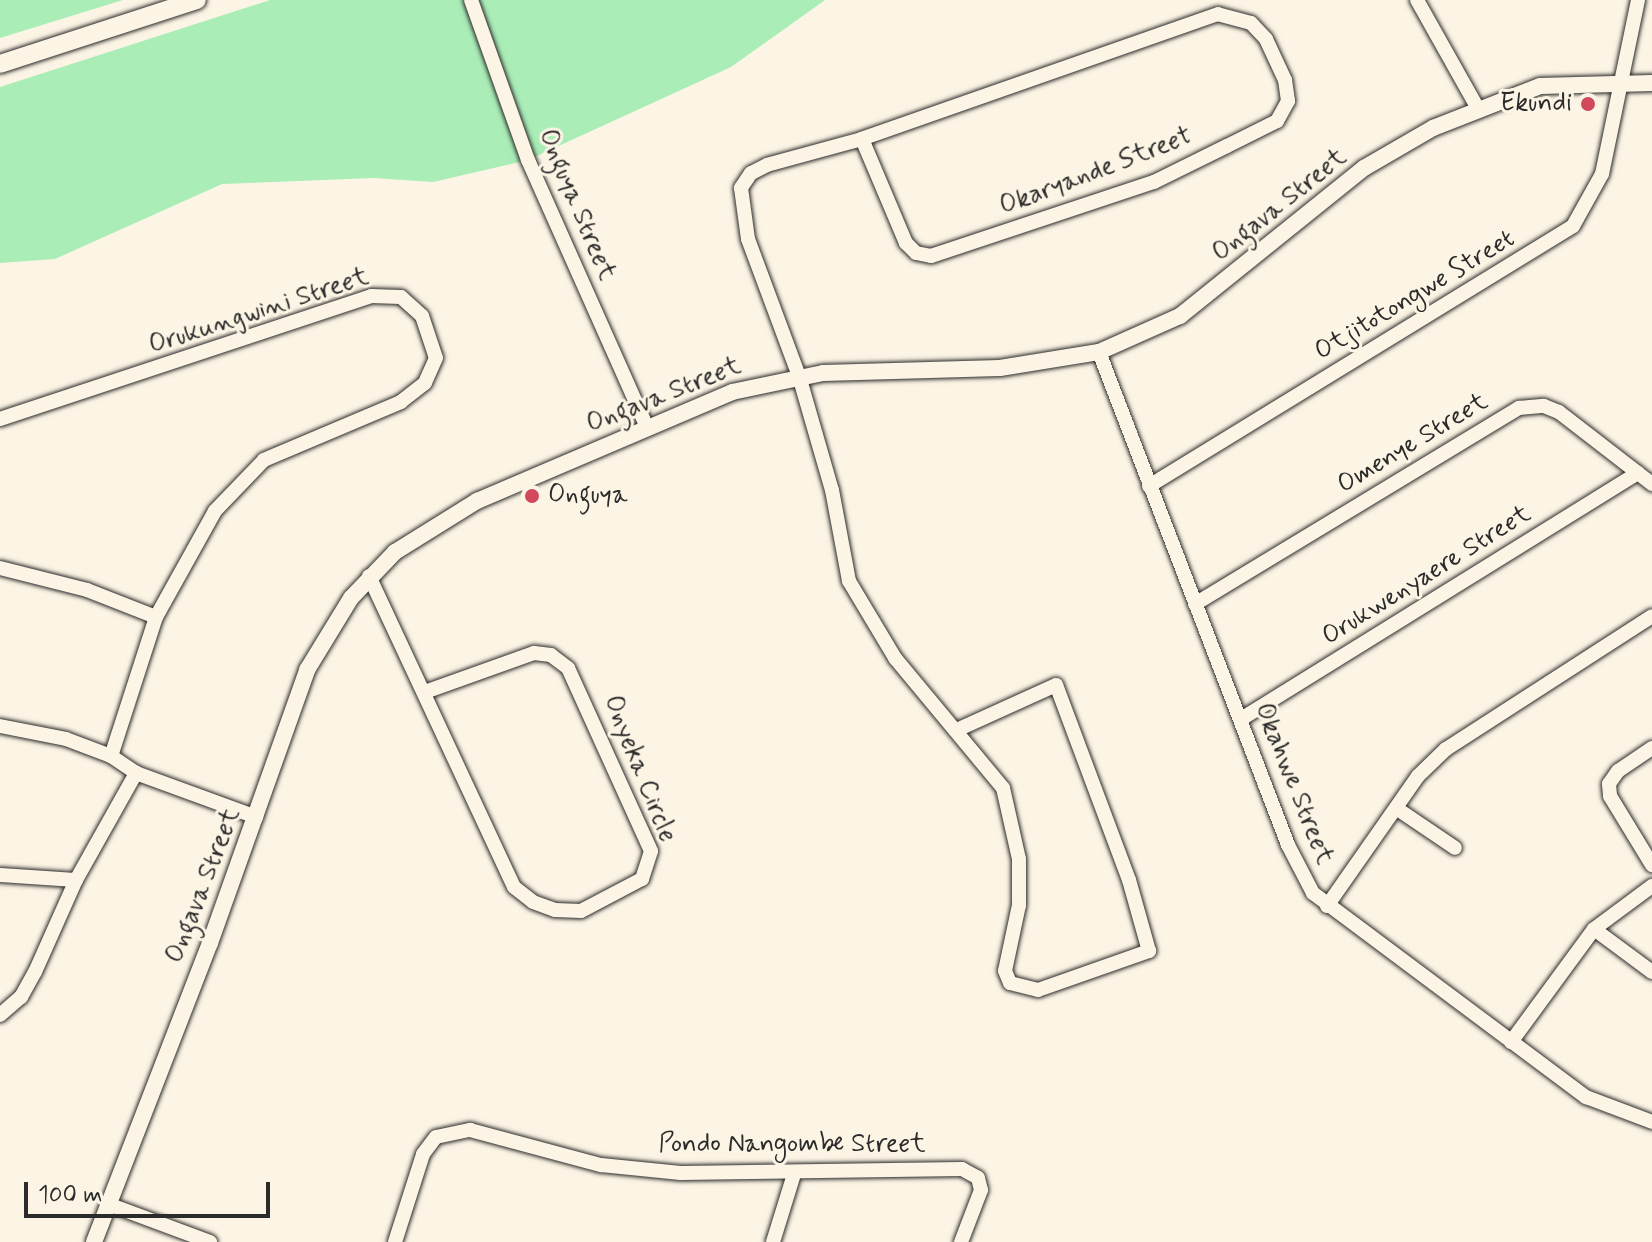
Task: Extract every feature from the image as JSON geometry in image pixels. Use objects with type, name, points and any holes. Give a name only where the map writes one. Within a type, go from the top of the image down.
[{"type":"main road","points":[[0,64],[197,0]]},
{"type":"street","points":[[1417,0],[1477,107]]},
{"type":"street","name":"Otjitotongwe Street","points":[[1149,486],[1573,226],[1602,174],[1638,0]]},
{"type":"street","name":"Onguya Street","points":[[473,3],[528,160],[646,425]]},
{"type":"street","name":"Okaryande Street","points":[[799,376],[748,239],[741,188],[751,173],[767,165],[862,139],[1218,14],[1251,23],[1266,39],[1285,80],[1288,101],[1277,121],[1154,182],[931,256],[916,253],[906,243],[862,139]]},
{"type":"street","name":"Ongava Street","points":[[94,1242],[256,817],[307,670],[369,576],[438,522],[646,425],[732,392],[799,376],[1000,368],[1099,352],[1180,316],[1376,159],[1477,107],[1540,86],[1652,83]]},
{"type":"street","name":"Orukungwini Street","points":[[0,419],[371,296],[401,297],[422,316],[436,358],[425,383],[401,402],[264,460],[215,511],[156,617],[111,756]]},
{"type":"street","name":"Okahwe Street","points":[[1099,352],[1299,871],[1327,906],[1602,1107],[1652,1122]]},
{"type":"street","points":[[799,376],[832,490],[849,581],[895,658],[1003,788],[1013,822],[1019,905],[1005,971],[1010,983],[1038,990],[1149,951],[1129,880],[1056,685],[957,730]]},
{"type":"street","name":"Omenye Street","points":[[1195,604],[1519,408],[1544,406],[1559,412],[1652,484]]},
{"type":"street","name":"Orukwenyaere Street","points":[[1241,719],[1638,473]]},
{"type":"street","points":[[0,568],[87,590],[156,617]]},
{"type":"street","name":"Onyeka Circle","points":[[369,576],[514,887],[533,902],[555,910],[581,911],[642,879],[651,851],[568,668],[551,655],[534,653],[425,692]]},
{"type":"street","points":[[1327,906],[1418,776],[1446,749],[1652,616]]},
{"type":"street","points":[[0,726],[28,728],[111,756],[136,773],[256,817]]},
{"type":"street","points":[[1652,748],[1618,771],[1609,784],[1610,796],[1652,865]]},
{"type":"street","points":[[0,1015],[21,997],[76,880],[136,773]]},
{"type":"street","points":[[1396,808],[1455,848]]},
{"type":"street","points":[[0,875],[76,880]]},
{"type":"street","points":[[1511,1042],[1594,929],[1652,886]]},
{"type":"street","points":[[1594,929],[1652,972]]},
{"type":"street","name":"Pondo Nangombe Street","points":[[395,1242],[423,1154],[436,1137],[470,1130],[601,1165],[681,1173],[794,1174],[962,1169],[978,1178],[981,1190],[961,1242]]},
{"type":"street","points":[[773,1242],[794,1174]]},
{"type":"street","points":[[108,1204],[210,1242]]},
{"type":"green space","points":[[0,0],[123,0],[0,38]]},
{"type":"green space","points":[[270,0],[825,0],[731,67],[528,160],[433,182],[374,178],[222,184],[55,259],[0,263],[0,87]]},
{"type":"place","name":"Ekundi","points":[[1588,104]]},
{"type":"place","name":"Onguya","points":[[532,496]]}]
